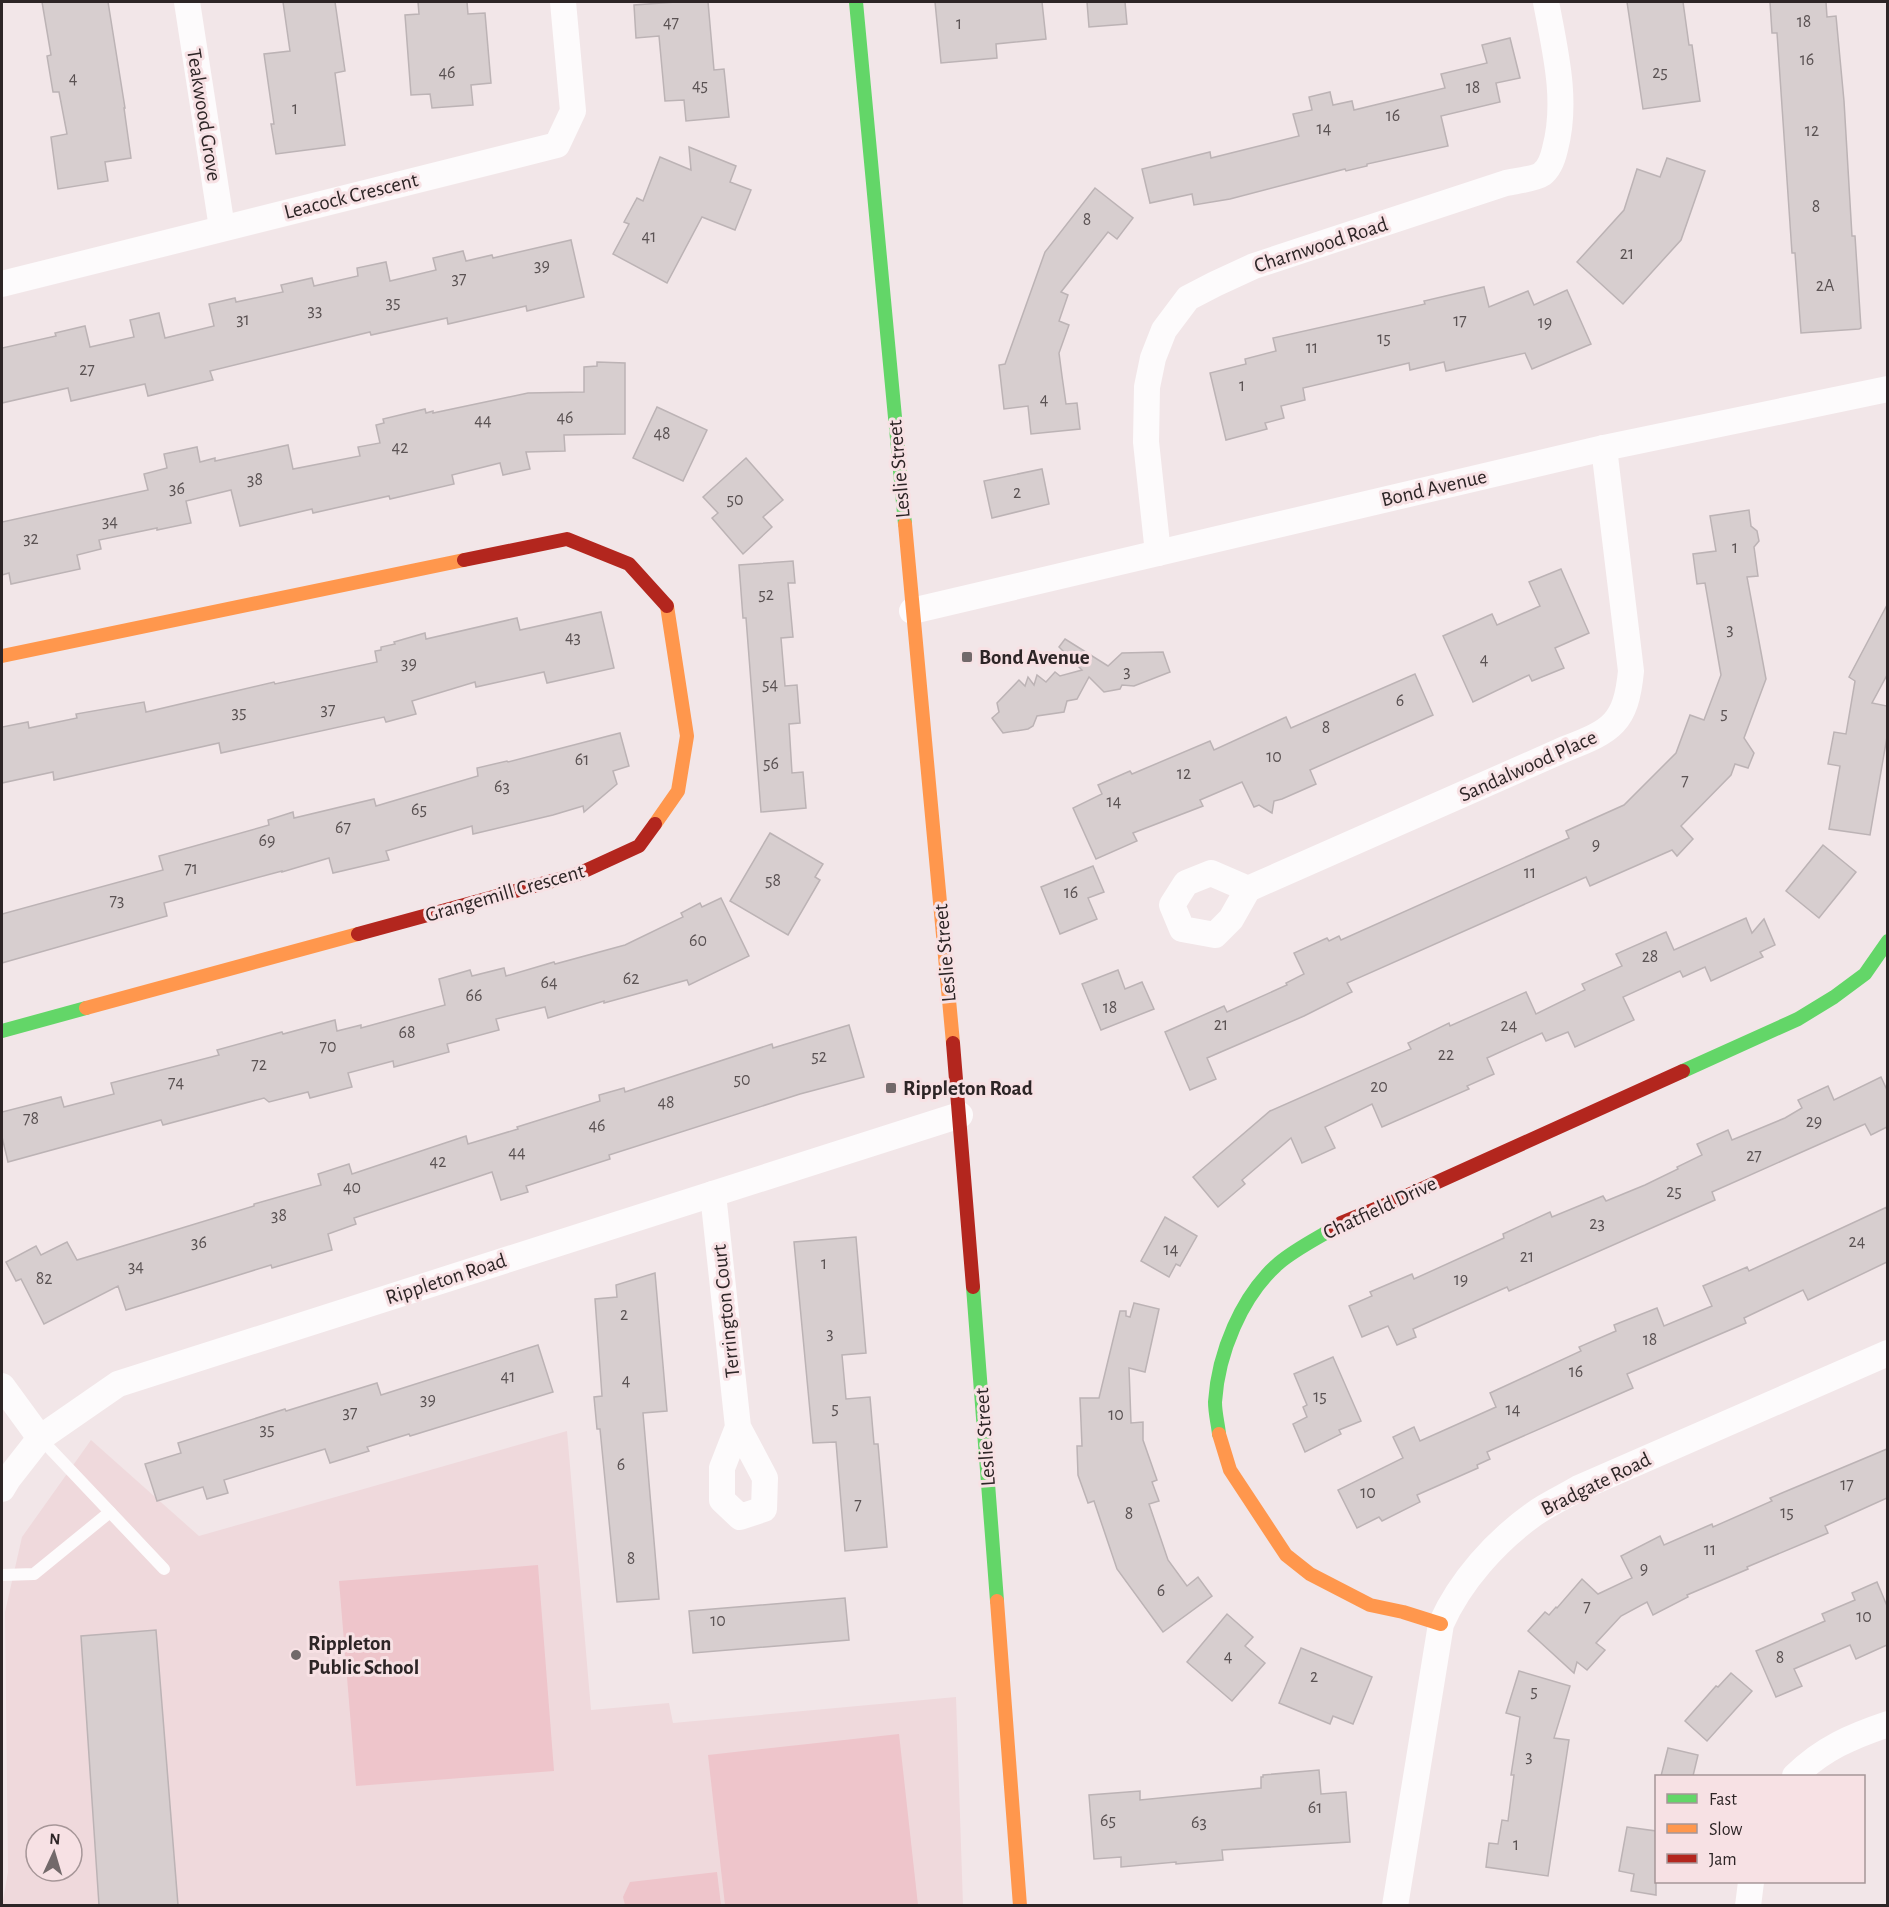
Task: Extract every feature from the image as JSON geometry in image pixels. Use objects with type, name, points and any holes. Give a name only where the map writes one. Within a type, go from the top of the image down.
[{"type":"street","name":"Teakwood Grove","points":[[187,2],[222,228]]},
{"type":"street","name":"Leacock Crescent","points":[[2,284],[557,144],[573,111],[563,2]]},
{"type":"street","name":"Leslie Street","points":[[856,2],[960,1115],[1020,1905]]},
{"type":"street","name":"Charnwood Road","points":[[1158,553],[1146,441],[1146,387],[1153,358],[1164,330],[1188,298],[1254,266],[1506,183],[1542,174],[1551,163],[1558,138],[1561,104],[1557,58],[1546,2]]},
{"type":"street","name":"Bond Avenue","points":[[912,611],[1604,448],[1887,389]]},
{"type":"street","name":"Sandalwood Place","points":[[1248,889],[1591,739],[1609,728],[1623,712],[1630,688],[1631,671],[1604,448]]},
{"type":"street","name":"Grangemill Crescent","points":[[2,656],[567,539],[629,564],[667,604],[687,736],[678,791],[639,846],[578,874],[2,1031]]},
{"type":"street","name":"Chatfield Drive","points":[[1441,1624],[1370,1605],[1310,1574],[1286,1555],[1249,1501],[1230,1470],[1220,1439],[1215,1405],[1219,1367],[1241,1311],[1260,1283],[1278,1263],[1341,1223],[1402,1198],[1798,1019],[1834,997],[1865,974],[1887,941]]},
{"type":"street","name":"Rippleton Road","points":[[2,1489],[40,1438],[118,1384],[960,1115]]},
{"type":"street","name":"Terrington Court","points":[[713,1194],[738,1427]]},
{"type":"street","name":"Bradgate Road","points":[[1395,1905],[1441,1624],[1450,1604],[1498,1545],[1534,1514],[1579,1488],[1887,1353]]},
{"type":"street","points":[[2,1386],[40,1438]]},
{"type":"street","points":[[1796,1775],[1821,1755],[1852,1736],[1887,1724]]},
{"type":"street","points":[[1748,1905],[1751,1883]]},
{"type":"lane","points":[[40,1438],[164,1569]]},
{"type":"lane","points":[[2,1575],[34,1574],[110,1512]]},
{"type":"shaded area","name":"Rippleton Public School","points":[[567,1431],[591,1710],[669,1703],[673,1723],[956,1697],[963,1905],[2,1906],[8,1872],[5,1612],[22,1537],[91,1440],[199,1536]]},
{"type":"shaded area","points":[[538,1565],[554,1771],[356,1786],[339,1581]]},
{"type":"shaded area","points":[[899,1734],[918,1905],[725,1905],[708,1755]]},
{"type":"shaded area","points":[[717,1872],[721,1905],[625,1905],[623,1897],[630,1882]]},
{"type":"building","points":[[42,2],[108,2],[131,158],[105,162],[108,181],[58,189],[51,137],[67,134],[59,92],[53,92],[47,56],[51,55]]},
{"type":"building","points":[[283,2],[335,2],[345,71],[335,73],[345,145],[276,154],[264,54],[290,51]]},
{"type":"building","points":[[418,2],[467,2],[468,14],[485,13],[491,83],[471,85],[473,105],[432,108],[430,94],[411,95],[405,15],[419,14]]},
{"type":"building","points":[[708,2],[714,70],[724,69],[729,117],[686,121],[684,100],[665,101],[659,36],[636,38],[634,5]]},
{"type":"building","points":[[935,2],[1042,2],[1046,39],[996,44],[997,58],[941,63]]},
{"type":"building","points":[[1087,2],[1125,2],[1127,24],[1089,27]]},
{"type":"building","points":[[1627,2],[1683,2],[1700,101],[1643,109]]},
{"type":"building","points":[[1770,2],[1826,2],[1827,17],[1836,16],[1844,101],[1852,236],[1855,236],[1861,328],[1859,329],[1801,333],[1795,253],[1792,253],[1777,33],[1772,33]]},
{"type":"building","points":[[1510,38],[1520,78],[1496,83],[1500,102],[1441,116],[1448,146],[1346,171],[1345,169],[1230,199],[1194,205],[1192,194],[1150,203],[1142,169],[1210,152],[1211,158],[1299,136],[1293,114],[1312,110],[1309,97],[1330,92],[1333,105],[1352,101],[1354,110],[1445,88],[1441,74],[1487,63],[1482,45]]},
{"type":"building","points":[[689,147],[736,166],[730,182],[751,190],[735,230],[702,217],[667,283],[613,254],[629,224],[624,222],[637,198],[643,201],[660,157],[691,170]]},
{"type":"building","points":[[1667,158],[1705,171],[1681,240],[1623,304],[1577,262],[1624,210],[1637,169],[1660,177]]},
{"type":"building","points":[[1095,188],[1133,218],[1117,239],[1108,232],[1061,292],[1068,295],[1059,321],[1069,325],[1059,353],[1062,376],[1066,404],[1077,403],[1080,429],[1031,434],[1028,406],[1004,409],[999,365],[1005,364],[1045,252]]},
{"type":"building","points":[[571,240],[584,297],[527,311],[526,306],[448,324],[447,318],[371,335],[370,332],[210,371],[213,380],[148,396],[145,384],[71,401],[68,388],[2,403],[2,348],[56,336],[55,333],[85,326],[90,347],[134,337],[130,320],[159,313],[165,338],[214,326],[209,304],[235,298],[236,302],[283,292],[281,285],[312,278],[314,286],[358,276],[357,268],[386,262],[390,281],[436,270],[433,258],[463,251],[466,261],[492,255],[493,258]]},
{"type":"building","points":[[1484,287],[1489,307],[1528,291],[1534,305],[1567,290],[1591,344],[1532,369],[1525,353],[1446,371],[1444,362],[1410,370],[1409,363],[1303,388],[1305,400],[1281,406],[1284,418],[1265,423],[1267,429],[1226,440],[1210,373],[1246,364],[1245,359],[1276,351],[1273,338],[1425,304],[1424,301]]},
{"type":"building","points":[[597,362],[625,363],[625,434],[564,435],[565,451],[526,452],[530,469],[503,475],[500,463],[452,475],[454,484],[313,513],[312,509],[240,526],[231,490],[186,501],[191,523],[99,540],[101,549],[77,555],[80,569],[11,584],[9,573],[2,575],[2,522],[148,490],[144,474],[167,468],[164,454],[197,447],[200,462],[215,458],[215,461],[288,445],[293,469],[360,456],[358,447],[380,443],[376,425],[384,423],[383,419],[425,409],[426,413],[433,411],[433,413],[528,393],[584,392],[584,367],[597,366]]},
{"type":"building","points":[[657,407],[707,430],[683,481],[633,458]]},
{"type":"building","points":[[746,458],[783,500],[763,517],[772,527],[743,554],[712,518],[718,513],[703,497]]},
{"type":"building","points":[[1042,469],[1049,504],[992,518],[984,481]]},
{"type":"building","points":[[1749,510],[1751,526],[1757,531],[1759,541],[1754,547],[1758,576],[1747,577],[1766,679],[1744,738],[1754,753],[1748,768],[1735,764],[1731,775],[1681,826],[1693,839],[1677,856],[1672,850],[1590,886],[1586,877],[1347,983],[1352,992],[1304,1016],[1207,1058],[1216,1079],[1190,1090],[1165,1032],[1224,1006],[1227,1012],[1287,985],[1286,983],[1304,974],[1294,953],[1327,938],[1329,941],[1339,936],[1341,940],[1569,838],[1566,831],[1624,805],[1676,753],[1690,715],[1704,720],[1721,675],[1705,583],[1697,584],[1693,554],[1716,551],[1710,516]]},
{"type":"building","points":[[793,561],[795,583],[788,583],[793,637],[781,638],[785,686],[797,685],[800,723],[789,724],[792,773],[803,772],[806,808],[761,812],[746,618],[743,618],[739,565]]},
{"type":"building","points":[[1561,569],[1589,633],[1555,648],[1564,668],[1532,681],[1529,675],[1473,702],[1443,636],[1492,614],[1497,625],[1540,606],[1529,582]]},
{"type":"building","points":[[1887,605],[1887,675],[1872,703],[1887,706],[1887,737],[1870,835],[1829,829],[1840,766],[1828,764],[1834,732],[1846,734],[1855,681],[1849,677]]},
{"type":"building","points":[[601,612],[614,668],[547,683],[544,672],[476,687],[475,682],[412,701],[416,714],[386,722],[384,717],[221,753],[219,743],[54,780],[53,772],[2,783],[2,727],[28,722],[29,728],[77,718],[76,714],[144,702],[146,712],[274,682],[275,684],[377,662],[375,651],[381,650],[381,647],[425,633],[426,639],[517,618],[520,630]]},
{"type":"building","points":[[1065,639],[1108,666],[1122,653],[1163,652],[1170,672],[1134,686],[1122,685],[1120,689],[1104,692],[1089,677],[1077,699],[1067,701],[1064,712],[1037,716],[1033,726],[1028,729],[1003,733],[992,718],[999,712],[997,703],[1019,680],[1025,686],[1028,677],[1034,685],[1037,675],[1046,682],[1055,672],[1060,676],[1082,670],[1059,647]]},
{"type":"building","points":[[1415,674],[1433,715],[1310,770],[1316,784],[1274,801],[1272,813],[1259,805],[1254,807],[1242,782],[1200,800],[1203,806],[1133,833],[1137,841],[1096,859],[1073,808],[1102,794],[1098,785],[1130,771],[1132,774],[1210,741],[1214,750],[1286,717],[1291,728]]},
{"type":"building","points":[[620,733],[629,766],[613,771],[617,784],[584,812],[583,806],[473,834],[472,826],[386,851],[389,860],[333,873],[329,858],[164,903],[167,916],[2,963],[2,914],[163,870],[159,856],[269,825],[268,820],[293,812],[294,818],[374,799],[376,806],[478,776],[477,768]]},
{"type":"building","points":[[770,833],[823,864],[815,877],[820,880],[788,935],[730,901]]},
{"type":"building","points":[[1823,845],[1856,872],[1819,918],[1786,891]]},
{"type":"building","points":[[1093,866],[1104,892],[1088,898],[1097,919],[1060,934],[1041,887]]},
{"type":"building","points":[[721,898],[749,956],[689,985],[687,980],[548,1018],[545,1007],[496,1019],[499,1030],[447,1044],[449,1052],[394,1067],[393,1061],[348,1073],[352,1087],[310,1098],[308,1092],[269,1102],[264,1098],[163,1125],[161,1120],[8,1162],[2,1137],[2,1112],[61,1097],[64,1107],[114,1094],[111,1083],[219,1055],[217,1050],[282,1032],[283,1034],[335,1020],[337,1031],[361,1025],[361,1028],[445,1005],[439,979],[470,970],[472,976],[504,968],[506,976],[625,945],[683,917],[681,913],[700,903],[702,907]]},
{"type":"building","points":[[1746,918],[1752,933],[1764,919],[1775,945],[1760,952],[1763,957],[1711,981],[1705,967],[1683,977],[1680,971],[1623,997],[1634,1020],[1575,1047],[1568,1032],[1546,1041],[1542,1033],[1487,1058],[1494,1074],[1467,1086],[1469,1089],[1382,1127],[1372,1104],[1325,1127],[1335,1148],[1302,1163],[1291,1138],[1242,1180],[1245,1184],[1218,1207],[1193,1177],[1270,1111],[1411,1049],[1408,1043],[1449,1023],[1450,1026],[1526,992],[1536,1014],[1585,990],[1582,984],[1622,966],[1616,954],[1666,932],[1674,950]]},
{"type":"building","points":[[1118,970],[1125,989],[1142,982],[1154,1009],[1101,1030],[1082,984]]},
{"type":"building","points":[[849,1025],[864,1077],[800,1094],[609,1155],[610,1159],[526,1186],[528,1192],[501,1200],[492,1172],[354,1218],[356,1224],[328,1234],[332,1250],[272,1268],[271,1265],[126,1310],[118,1286],[44,1324],[21,1279],[16,1281],[6,1262],[36,1246],[41,1255],[67,1242],[77,1260],[321,1185],[318,1174],[349,1164],[352,1174],[466,1136],[468,1144],[600,1101],[599,1095],[624,1088],[625,1092],[772,1044],[773,1048]]},
{"type":"building","points":[[1881,1077],[1887,1090],[1887,1127],[1871,1135],[1865,1124],[1712,1192],[1715,1200],[1509,1291],[1507,1287],[1413,1329],[1416,1337],[1397,1345],[1388,1326],[1362,1337],[1349,1306],[1372,1296],[1370,1292],[1412,1274],[1414,1279],[1504,1238],[1503,1234],[1550,1212],[1552,1217],[1603,1196],[1606,1201],[1645,1185],[1702,1155],[1697,1144],[1728,1130],[1732,1140],[1785,1118],[1802,1108],[1798,1100],[1828,1086],[1834,1100]]},
{"type":"building","points":[[1887,1207],[1887,1262],[1808,1300],[1803,1290],[1744,1318],[1746,1323],[1627,1374],[1633,1388],[1487,1452],[1490,1459],[1477,1465],[1478,1468],[1417,1495],[1420,1502],[1382,1521],[1379,1517],[1357,1528],[1338,1490],[1403,1458],[1393,1437],[1414,1427],[1420,1441],[1496,1407],[1490,1393],[1581,1351],[1579,1347],[1616,1331],[1614,1325],[1657,1308],[1664,1326],[1712,1306],[1703,1286],[1747,1267],[1749,1271]]},
{"type":"building","points":[[1165,1217],[1197,1236],[1180,1266],[1176,1264],[1169,1277],[1141,1261]]},
{"type":"building","points":[[856,1237],[866,1353],[842,1355],[846,1399],[870,1397],[874,1444],[878,1444],[887,1547],[845,1551],[836,1442],[813,1443],[794,1242]]},
{"type":"building","points":[[655,1273],[667,1411],[643,1413],[659,1599],[617,1602],[600,1429],[597,1429],[594,1397],[602,1396],[595,1299],[617,1297],[616,1285]]},
{"type":"building","points":[[1134,1303],[1159,1309],[1145,1372],[1129,1368],[1131,1423],[1143,1422],[1143,1440],[1157,1480],[1152,1482],[1159,1501],[1149,1504],[1168,1560],[1187,1586],[1198,1577],[1212,1596],[1163,1632],[1117,1569],[1094,1501],[1088,1503],[1078,1475],[1077,1446],[1082,1446],[1080,1398],[1099,1398],[1120,1311],[1126,1311],[1126,1316],[1130,1317]]},
{"type":"building","points":[[538,1345],[553,1392],[367,1447],[369,1451],[330,1463],[325,1449],[224,1480],[228,1493],[207,1499],[203,1487],[157,1501],[145,1464],[181,1453],[178,1443],[377,1383],[381,1395]]},
{"type":"building","points":[[1333,1357],[1361,1421],[1339,1430],[1341,1434],[1305,1452],[1293,1424],[1307,1417],[1303,1407],[1307,1405],[1294,1374]]},
{"type":"building","points":[[1887,1449],[1887,1498],[1825,1526],[1828,1533],[1687,1595],[1688,1597],[1653,1615],[1647,1602],[1621,1616],[1596,1643],[1605,1650],[1587,1670],[1577,1662],[1574,1673],[1528,1631],[1545,1612],[1549,1615],[1557,1608],[1582,1579],[1598,1594],[1632,1578],[1621,1556],[1660,1536],[1664,1545],[1712,1524],[1713,1527],[1772,1501],[1770,1498]]},
{"type":"building","points":[[1877,1582],[1887,1606],[1887,1645],[1856,1659],[1850,1645],[1794,1669],[1802,1686],[1776,1697],[1756,1651],[1825,1621],[1822,1614],[1855,1600],[1852,1593]]},
{"type":"building","points":[[845,1598],[849,1640],[693,1653],[689,1611]]},
{"type":"building","points":[[1227,1614],[1253,1637],[1245,1646],[1265,1663],[1232,1701],[1187,1662]]},
{"type":"building","points":[[156,1630],[178,1905],[99,1905],[81,1636]]},
{"type":"building","points":[[1301,1648],[1372,1677],[1353,1724],[1333,1716],[1330,1724],[1279,1703]]},
{"type":"building","points":[[1519,1671],[1570,1686],[1554,1738],[1569,1740],[1548,1876],[1486,1867],[1489,1843],[1498,1844],[1502,1820],[1508,1821],[1514,1775],[1511,1775],[1520,1717],[1506,1713]]},
{"type":"building","points":[[1731,1673],[1752,1691],[1707,1741],[1685,1721],[1716,1686],[1718,1687]]},
{"type":"building","points":[[1668,1748],[1698,1755],[1693,1775],[1661,1775]]},
{"type":"building","points":[[1319,1770],[1321,1794],[1346,1792],[1350,1842],[1222,1850],[1223,1860],[1176,1864],[1176,1862],[1121,1867],[1121,1857],[1094,1859],[1089,1795],[1140,1791],[1140,1800],[1261,1788],[1263,1775]]},
{"type":"building","points":[[1627,1827],[1655,1831],[1656,1895],[1631,1891],[1634,1874],[1619,1871]]},
{"type":"traffic: fast","points":[[856,2],[905,524]]},
{"type":"traffic: fast","points":[[1683,1071],[1798,1019],[1834,997],[1865,974],[1888,941]]},
{"type":"traffic: fast","points":[[2,1031],[86,1008]]},
{"type":"traffic: fast","points":[[1219,1434],[1215,1406],[1217,1384],[1227,1346],[1243,1309],[1265,1276],[1279,1263],[1329,1231]]},
{"type":"traffic: fast","points":[[973,1287],[997,1601]]},
{"type":"traffic: slow","points":[[905,524],[953,1043]]},
{"type":"traffic: slow","points":[[2,656],[464,560]]},
{"type":"traffic: slow","points":[[655,824],[678,791],[687,736],[667,606]]},
{"type":"traffic: slow","points":[[86,1008],[358,934]]},
{"type":"traffic: slow","points":[[1219,1434],[1230,1470],[1286,1555],[1310,1574],[1370,1605],[1441,1624]]},
{"type":"traffic: slow","points":[[997,1601],[1020,1906]]},
{"type":"traffic: jam","points":[[464,560],[567,539],[629,564],[667,606]]},
{"type":"traffic: jam","points":[[358,934],[578,874],[639,846],[655,824]]},
{"type":"traffic: jam","points":[[953,1043],[973,1287]]},
{"type":"traffic: jam","points":[[1329,1231],[1341,1223],[1402,1198],[1683,1071]]},
{"type":"place","name":"Bond Avenue","points":[[967,657]]},
{"type":"place","name":"Rippleton Road","points":[[891,1088]]},
{"type":"place","name":"Rippleton Public School","points":[[296,1655]]}]
